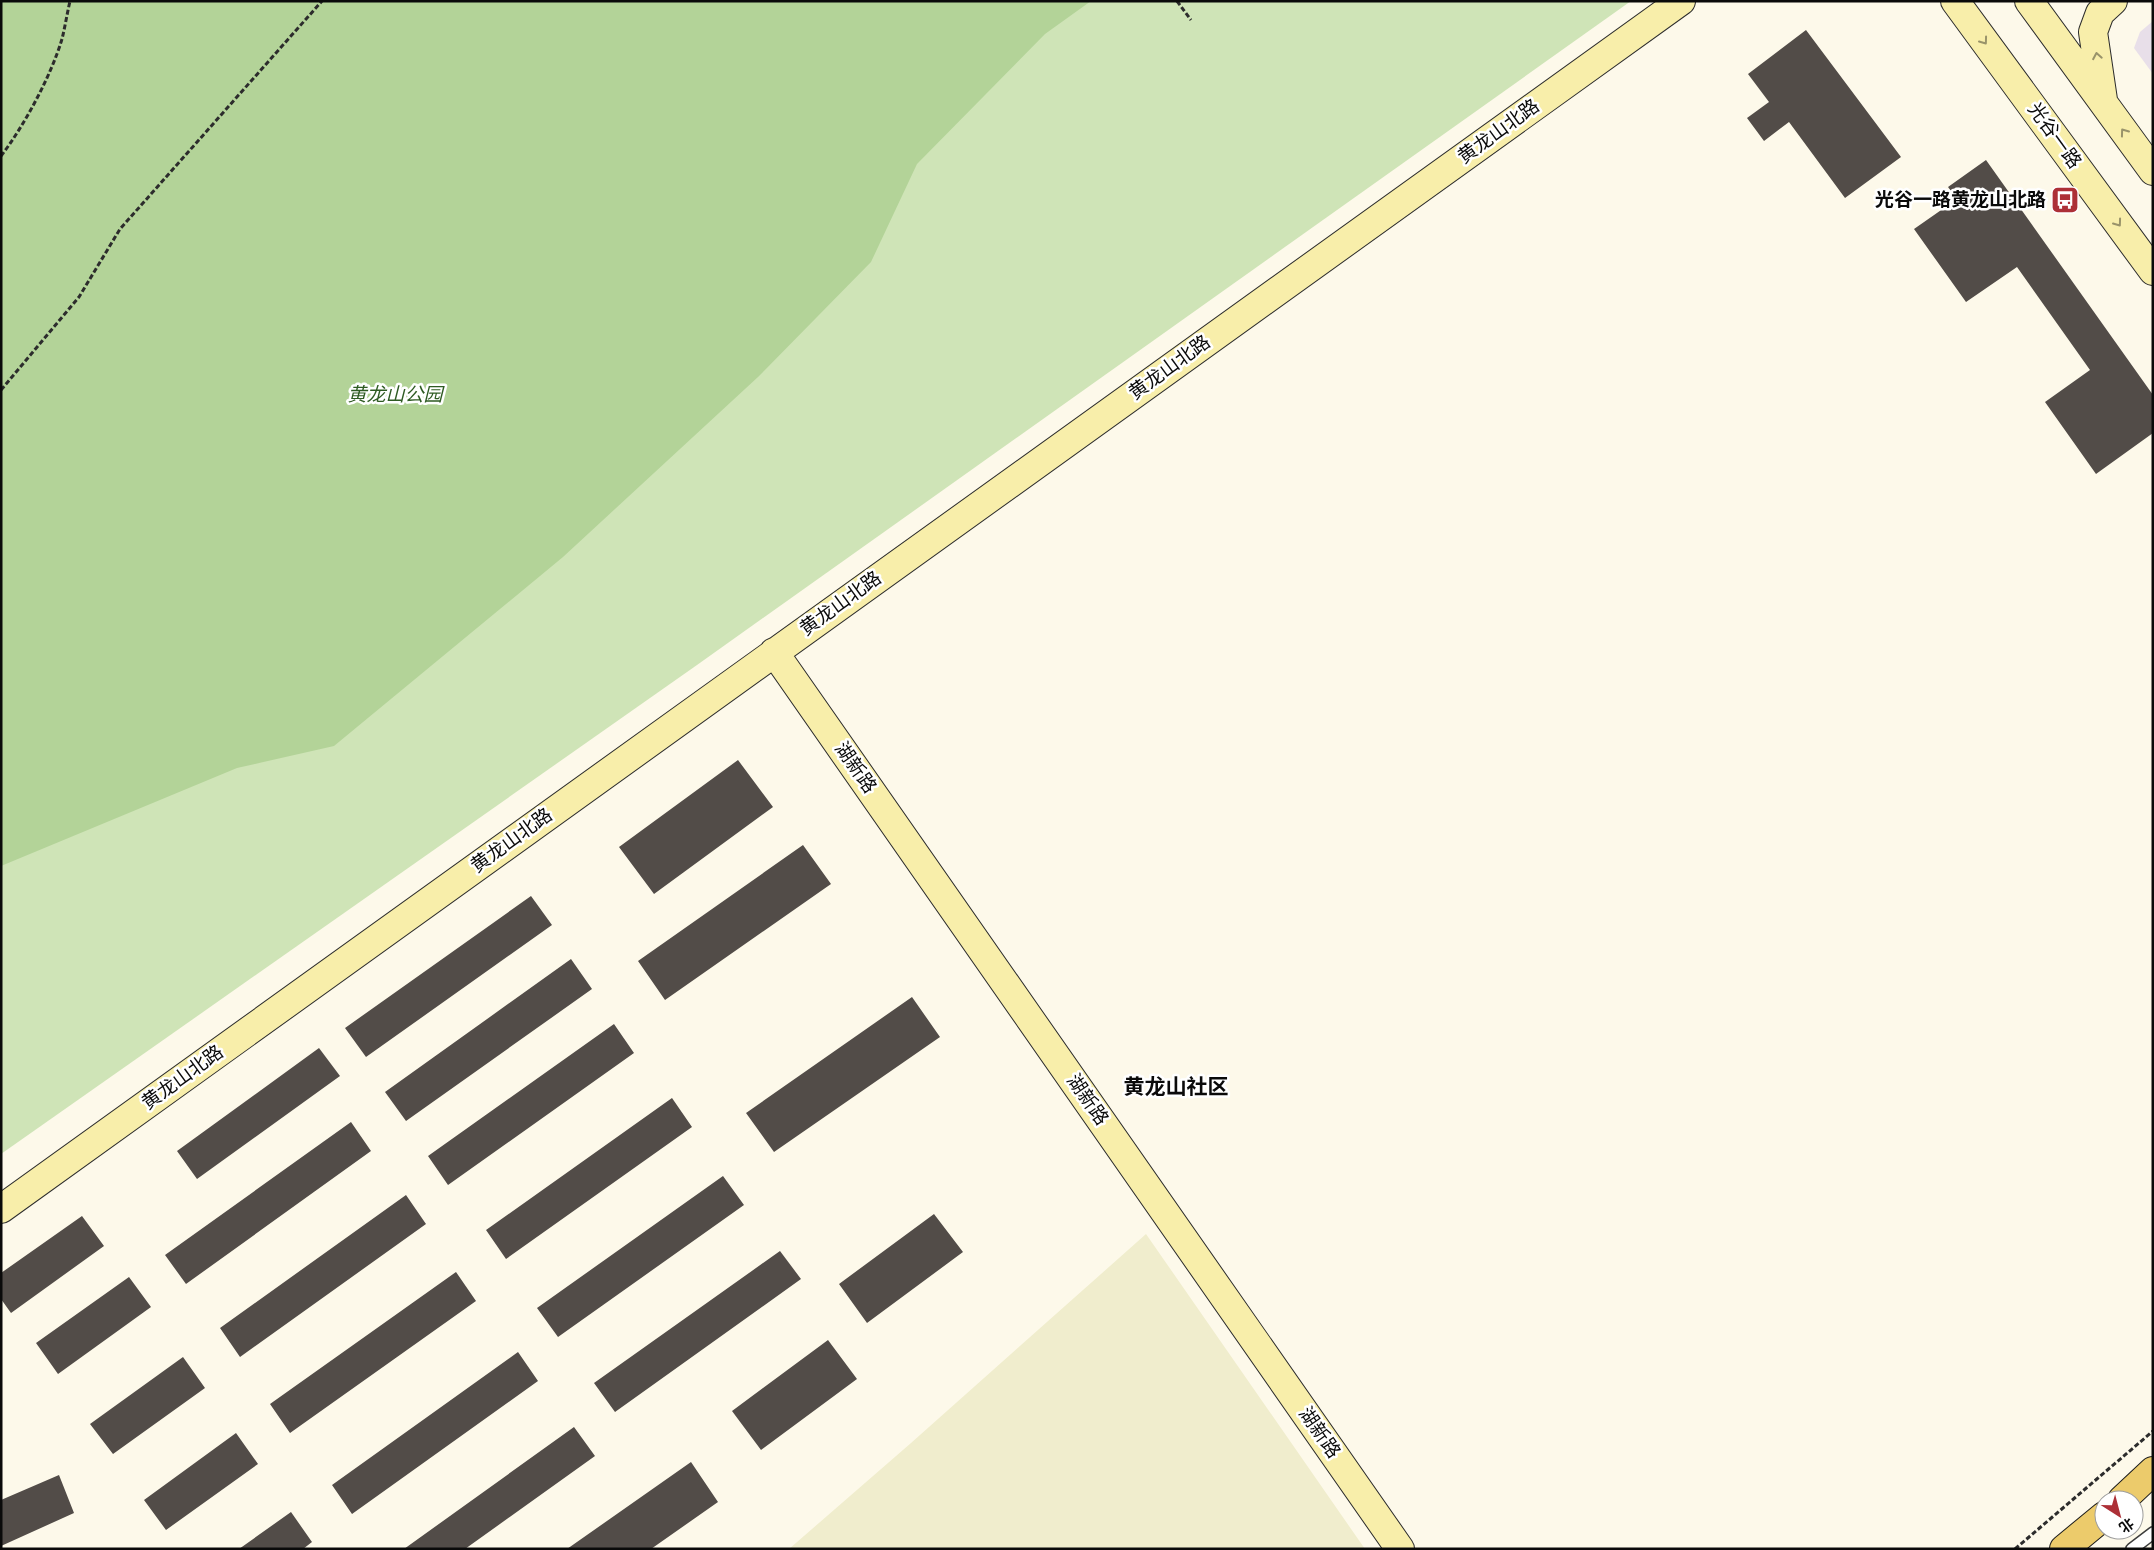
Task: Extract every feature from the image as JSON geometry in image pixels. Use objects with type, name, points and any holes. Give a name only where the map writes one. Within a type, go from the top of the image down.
[{"type":"main road","points":[[2133,1490],[2153,1471]]},
{"type":"main road","points":[[2064,1549],[2094,1524]]},
{"type":"street","name":"黄龙山北路","points":[[1,1209],[1681,1]]},
{"type":"street","name":"光谷一路","points":[[1955,1],[2153,271]]},
{"type":"street","points":[[2030,1],[2153,171]]},
{"type":"street","points":[[2103,104],[2092,32],[2100,13],[2113,1]]},
{"type":"street","name":"湖新路","points":[[774,652],[1400,1549]]},
{"type":"lane","points":[[2132,1549],[2153,1533]]},
{"type":"path","points":[[1,156],[12,142],[38,96],[62,40],[70,1]]},
{"type":"path","points":[[1,390],[79,297],[120,229],[322,1]]},
{"type":"path","points":[[1177,1],[1191,20]]},
{"type":"path","points":[[2015,1549],[2153,1431]]},
{"type":"shaded area","points":[[2153,21],[2153,74],[2134,48],[2140,32]]},
{"type":"shaded area","points":[[1146,1234],[1365,1549],[789,1549],[911,1443]]},
{"type":"green space","name":"黄龙山公园","points":[[1,1],[1631,1],[697,665],[1,1154]]},
{"type":"green space","points":[[1,1],[1091,1],[1045,34],[917,164],[871,262],[758,377],[563,557],[334,746],[237,768],[1,866]]},
{"type":"building","points":[[1806,30],[1901,157],[1845,198],[1789,122],[1764,141],[1747,118],[1769,102],[1748,74]]},
{"type":"building","points":[[1986,160],[2153,395],[2153,433],[2096,474],[2045,402],[2090,370],[2017,267],[1966,302],[1914,229],[1957,199],[1948,187]]},
{"type":"building","points":[[738,760],[773,807],[654,894],[619,847]]},
{"type":"building","points":[[803,845],[831,884],[665,1000],[638,961]]},
{"type":"building","points":[[531,896],[552,925],[366,1057],[345,1028]]},
{"type":"building","points":[[571,959],[592,989],[406,1121],[385,1092]]},
{"type":"building","points":[[912,997],[940,1037],[774,1152],[746,1113]]},
{"type":"building","points":[[614,1024],[634,1053],[448,1185],[428,1156]]},
{"type":"building","points":[[319,1048],[340,1076],[197,1179],[177,1151]]},
{"type":"building","points":[[672,1098],[692,1127],[506,1259],[486,1230]]},
{"type":"building","points":[[351,1122],[371,1151],[186,1284],[165,1255]]},
{"type":"building","points":[[723,1176],[744,1205],[558,1337],[537,1308]]},
{"type":"building","points":[[406,1195],[426,1224],[240,1357],[220,1328]]},
{"type":"building","points":[[934,1214],[963,1252],[867,1323],[839,1284]]},
{"type":"building","points":[[82,1216],[104,1246],[11,1313],[1,1299],[1,1273]]},
{"type":"building","points":[[780,1251],[801,1279],[615,1412],[594,1383]]},
{"type":"building","points":[[456,1272],[476,1301],[290,1433],[270,1404]]},
{"type":"building","points":[[129,1277],[151,1307],[58,1374],[36,1343]]},
{"type":"building","points":[[828,1340],[857,1379],[761,1450],[732,1411]]},
{"type":"building","points":[[518,1352],[538,1381],[352,1514],[332,1485]]},
{"type":"building","points":[[183,1357],[205,1388],[113,1454],[90,1424]]},
{"type":"building","points":[[574,1427],[595,1456],[465,1549],[404,1549]]},
{"type":"building","points":[[236,1433],[258,1464],[166,1530],[144,1500]]},
{"type":"building","points":[[691,1462],[718,1502],[651,1549],[567,1549]]},
{"type":"building","points":[[59,1475],[74,1513],[1,1546],[1,1500]]},
{"type":"building","points":[[291,1512],[312,1542],[303,1549],[239,1549]]},
{"type":"place","name":"光谷一路黄龙山北路","points":[[2065,200]]},
{"type":"district","name":"黄龙山社区","points":[[1176,1088]]}]
